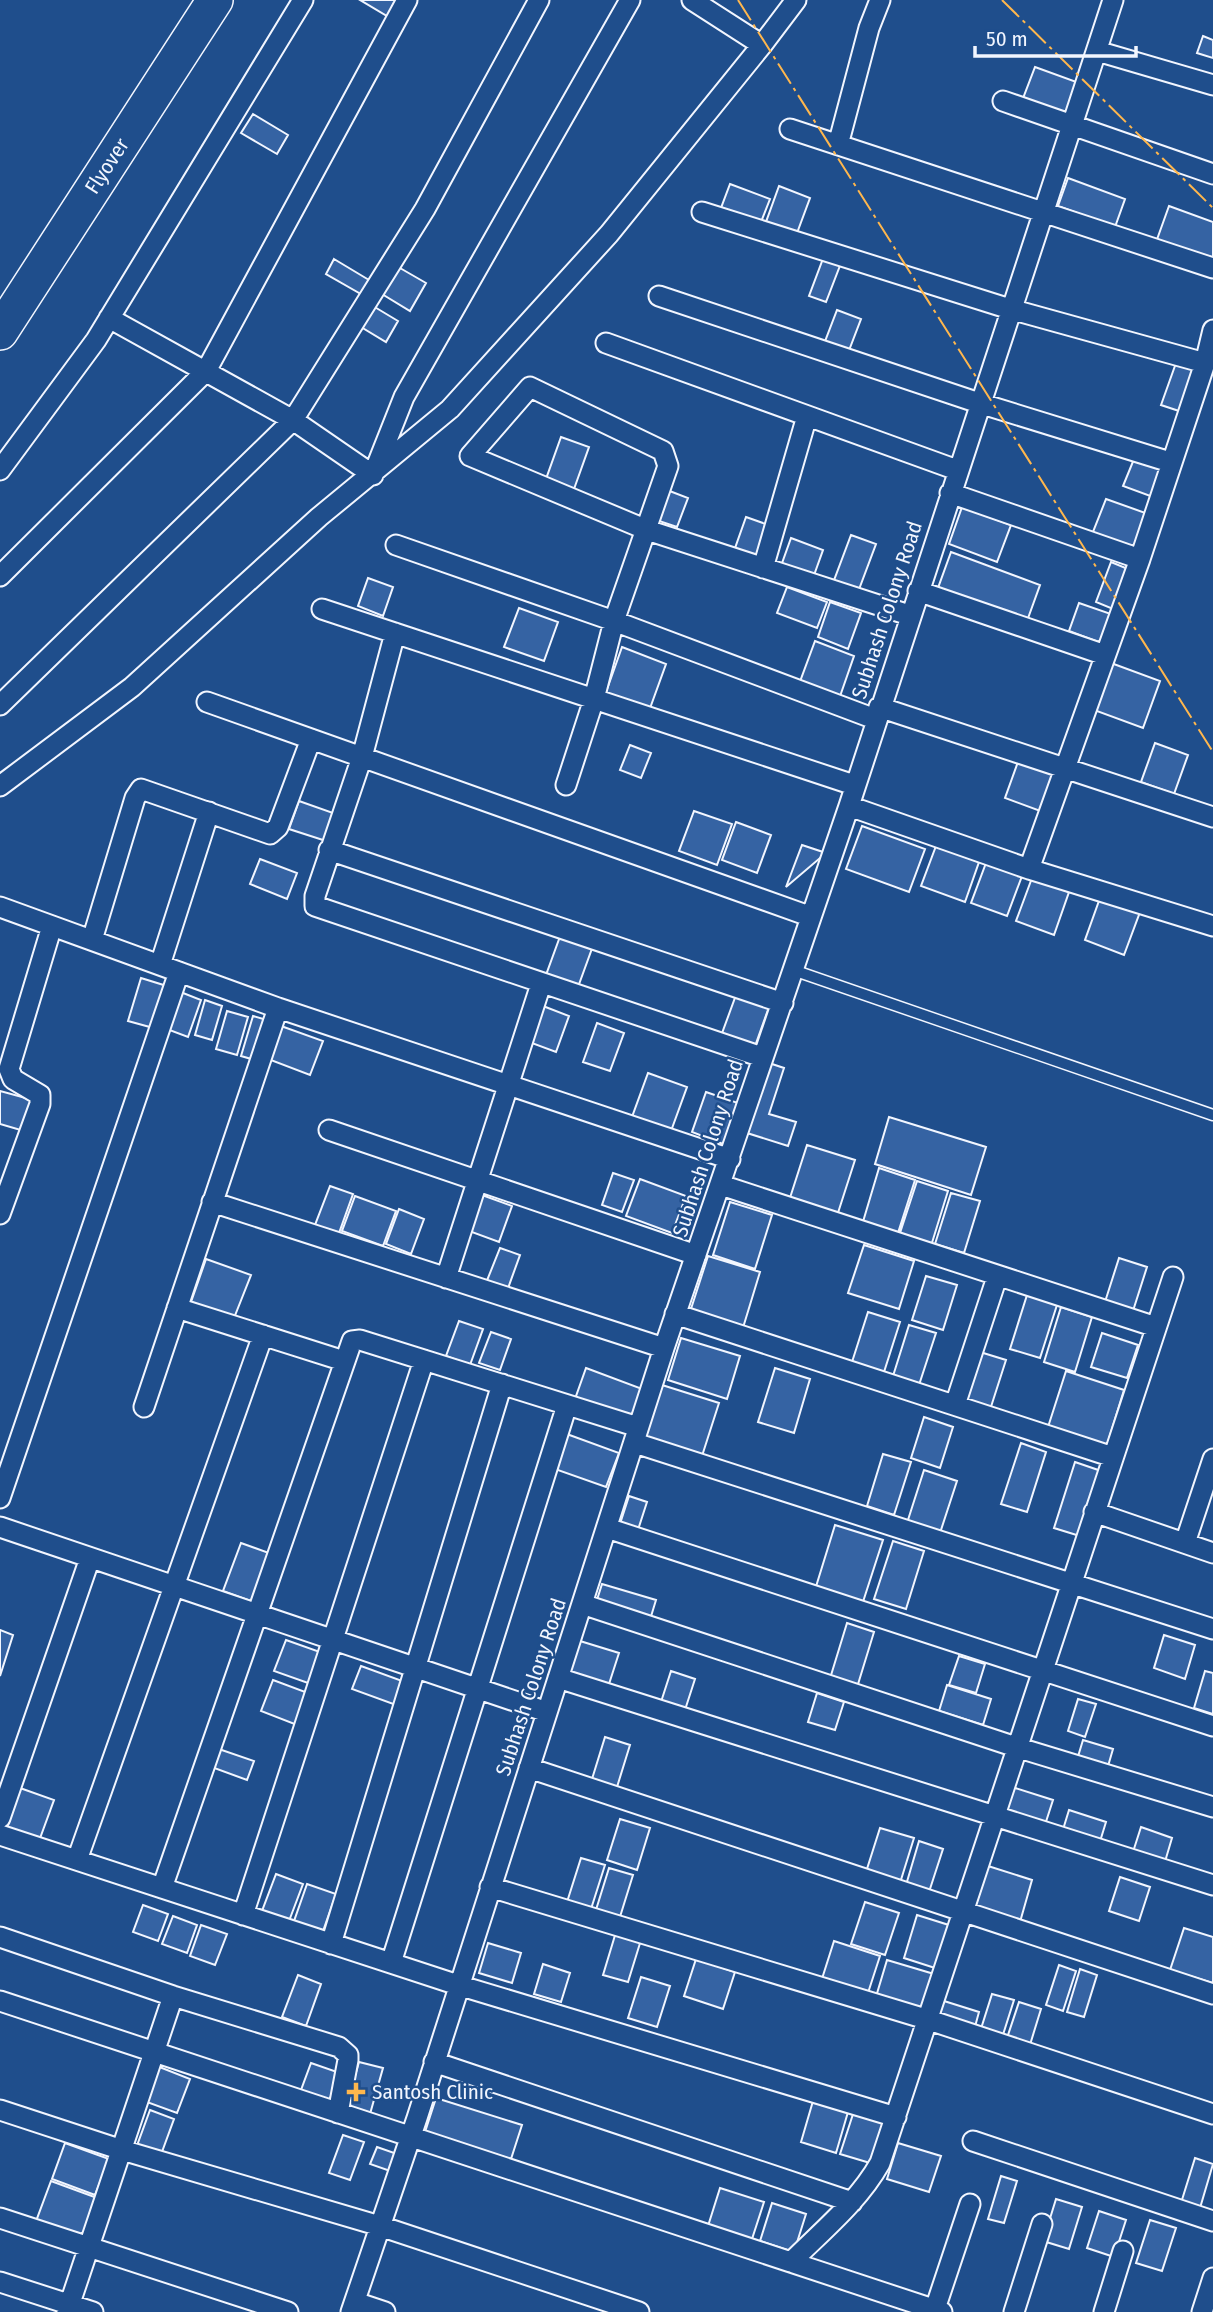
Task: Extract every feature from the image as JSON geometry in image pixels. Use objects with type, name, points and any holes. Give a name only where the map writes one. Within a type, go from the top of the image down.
[{"type":"highway","name":"Flyover","points":[[0,286],[196,0]]},
{"type":"highway","name":"Flyover","points":[[0,332],[215,0]]},
{"type":"street","points":[[0,470],[109,318],[303,0]]},
{"type":"street","points":[[0,576],[206,371],[407,0]]},
{"type":"street","points":[[0,705],[293,420],[425,209],[539,0]]},
{"type":"street","points":[[373,475],[404,397],[630,0]]},
{"type":"street","points":[[692,0],[762,45]]},
{"type":"street","points":[[0,786],[132,687],[319,517],[373,475],[458,401],[609,234],[796,0]]},
{"type":"street","points":[[838,145],[869,28],[880,0]]},
{"type":"street","name":"Subhash Colony Road","points":[[353,2307],[411,2137],[663,1348],[783,1003],[809,916],[849,806],[877,713],[1112,0]]},
{"type":"street","points":[[1097,51],[1213,85]]},
{"type":"street","points":[[1003,101],[1213,174]]},
{"type":"street","points":[[790,129],[1213,268]]},
{"type":"street","points":[[702,212],[1010,309],[1205,363]]},
{"type":"street","points":[[659,296],[979,403],[1170,462]]},
{"type":"street","points":[[109,318],[293,420],[373,475]]},
{"type":"street","points":[[1028,869],[1140,559],[1205,363],[1213,330]]},
{"type":"street","points":[[606,343],[957,470]]},
{"type":"street","points":[[566,785],[594,699],[614,621],[648,530],[668,466],[663,451],[530,387],[470,456],[648,530],[909,615]]},
{"type":"street","points":[[763,568],[807,416]]},
{"type":"street","points":[[950,493],[1140,559]]},
{"type":"street","points":[[396,545],[877,713],[1065,768],[1213,817]]},
{"type":"street","points":[[918,591],[1105,656]]},
{"type":"street","points":[[322,609],[854,785]]},
{"type":"street","points":[[396,633],[362,757],[314,897],[315,906],[320,910],[762,1057]]},
{"type":"street","points":[[207,702],[809,916]]},
{"type":"street","points":[[92,940],[136,794],[141,789],[264,833],[275,832],[311,739]]},
{"type":"street","points":[[849,806],[1028,869],[1213,926]]},
{"type":"street","points":[[160,965],[209,812]]},
{"type":"street","points":[[329,850],[783,1003]]},
{"type":"street","points":[[0,907],[278,1008],[730,1159]]},
{"type":"street","points":[[0,1214],[40,1104],[40,1094],[13,1079],[9,1069],[52,926]]},
{"type":"street","points":[[0,1498],[179,972]]},
{"type":"street","points":[[446,1278],[541,984]]},
{"type":"street","points":[[144,1407],[278,1008]]},
{"type":"street","points":[[329,1130],[696,1255]]},
{"type":"street","points":[[721,1185],[1156,1327]]},
{"type":"street","points":[[212,1202],[663,1348]]},
{"type":"street","points":[[955,1405],[997,1277]]},
{"type":"street","points":[[790,2262],[870,2182],[880,2162],[1173,1277]]},
{"type":"street","points":[[177,1308],[344,1361]]},
{"type":"street","points":[[675,1314],[1113,1457]]},
{"type":"street","points":[[77,1860],[263,1335]]},
{"type":"street","points":[[162,1888],[349,1345],[356,1340],[567,1405],[636,1435],[1213,1629]]},
{"type":"street","points":[[243,1915],[424,1360]]},
{"type":"street","points":[[331,1944],[502,1384]]},
{"type":"street","points":[[391,1963],[567,1405]]},
{"type":"street","points":[[1185,1543],[1213,1461]]},
{"type":"street","points":[[1094,1512],[1213,1553]]},
{"type":"street","points":[[0,1527],[547,1712]]},
{"type":"street","points":[[607,1528],[1213,1726]]},
{"type":"street","points":[[0,1818],[90,1558]]},
{"type":"street","points":[[582,1604],[1016,1747],[1213,1807]]},
{"type":"street","points":[[558,1678],[1213,1885]]},
{"type":"street","points":[[529,1768],[1213,1994]]},
{"type":"street","points":[[0,1835],[458,1985],[896,2117]]},
{"type":"street","points":[[490,1887],[929,2020],[1213,2114]]},
{"type":"street","points":[[0,1937],[345,2051],[348,2060],[338,2113]]},
{"type":"street","points":[[69,2308],[173,1996]]},
{"type":"street","points":[[0,2001],[937,2311],[970,2204]]},
{"type":"street","points":[[434,2062],[852,2202]]},
{"type":"street","points":[[0,2110],[122,2150],[380,2227],[639,2312]]},
{"type":"street","points":[[973,2141],[1213,2221]]},
{"type":"street","points":[[0,2218],[288,2312]]},
{"type":"street","points":[[1014,2312],[1042,2224]]},
{"type":"street","points":[[1104,2312],[1123,2251]]},
{"type":"street","points":[[1202,2312],[1213,2278]]},
{"type":"street","points":[[0,2282],[69,2308],[93,2312]]},
{"type":"street","points":[[353,2307],[385,2312]]},
{"type":"lane","points":[[793,970],[1213,1115]]},
{"type":"building","points":[[360,0],[399,0],[392,19]]},
{"type":"building","points":[[1203,36],[1213,40],[1213,58],[1197,53]]},
{"type":"building","points":[[1035,67],[1082,84],[1069,118],[1022,101]]},
{"type":"building","points":[[253,114],[288,135],[277,154],[241,133]]},
{"type":"building","points":[[1068,178],[1125,199],[1115,227],[1058,206]]},
{"type":"building","points":[[730,184],[770,199],[761,222],[721,208]]},
{"type":"building","points":[[779,186],[810,198],[797,233],[766,222]]},
{"type":"building","points":[[1169,206],[1213,222],[1213,262],[1155,245]]},
{"type":"building","points":[[824,256],[841,263],[826,302],[809,296]]},
{"type":"building","points":[[334,259],[374,283],[366,297],[326,274]]},
{"type":"building","points":[[393,264],[426,283],[410,311],[377,291]]},
{"type":"building","points":[[368,303],[398,321],[386,342],[356,324]]},
{"type":"building","points":[[837,310],[861,319],[848,353],[824,344]]},
{"type":"building","points":[[1176,363],[1200,372],[1185,413],[1161,405]]},
{"type":"building","points":[[561,437],[589,447],[574,489],[546,479]]},
{"type":"building","points":[[1134,459],[1163,470],[1153,497],[1123,486]]},
{"type":"building","points":[[667,490],[688,498],[677,527],[656,520]]},
{"type":"building","points":[[1106,499],[1151,515],[1136,554],[1091,537]]},
{"type":"building","points":[[962,507],[1011,525],[997,562],[949,544]]},
{"type":"building","points":[[746,517],[774,527],[761,561],[734,551]]},
{"type":"building","points":[[851,535],[876,544],[858,592],[833,583]]},
{"type":"building","points":[[791,538],[823,550],[813,578],[781,566]]},
{"type":"building","points":[[951,552],[1040,585],[1027,621],[938,588]]},
{"type":"building","points":[[1111,562],[1128,569],[1113,609],[1096,602]]},
{"type":"building","points":[[368,578],[393,587],[383,616],[358,606]]},
{"type":"building","points":[[787,587],[827,602],[817,628],[777,613]]},
{"type":"building","points":[[830,602],[861,613],[848,649],[818,637]]},
{"type":"building","points":[[1079,603],[1111,614],[1101,643],[1069,631]]},
{"type":"building","points":[[519,608],[558,622],[544,661],[504,647]]},
{"type":"building","points":[[815,641],[854,656],[838,702],[798,687]]},
{"type":"building","points":[[622,647],[666,664],[649,711],[605,695]]},
{"type":"building","points":[[1111,663],[1160,681],[1143,728],[1094,710]]},
{"type":"building","points":[[1155,743],[1188,755],[1174,794],[1141,782]]},
{"type":"building","points":[[630,745],[651,753],[641,778],[620,770]]},
{"type":"building","points":[[1019,759],[1057,772],[1043,812],[1005,798]]},
{"type":"building","points":[[299,801],[336,814],[326,841],[289,829]]},
{"type":"building","points":[[694,811],[732,824],[717,865],[679,851]]},
{"type":"building","points":[[736,822],[771,835],[757,873],[722,860]]},
{"type":"building","points":[[862,826],[925,849],[909,892],[846,869]]},
{"type":"building","points":[[802,845],[826,853],[786,887]]},
{"type":"building","points":[[936,846],[979,862],[965,902],[921,886]]},
{"type":"building","points":[[260,859],[297,873],[287,899],[250,884]]},
{"type":"building","points":[[986,863],[1022,876],[1007,916],[971,903]]},
{"type":"building","points":[[1032,878],[1069,892],[1054,935],[1016,921]]},
{"type":"building","points":[[1100,898],[1140,912],[1124,955],[1085,940]]},
{"type":"building","points":[[562,931],[594,943],[578,987],[546,975]]},
{"type":"building","points":[[141,978],[170,987],[157,1029],[128,1021]]},
{"type":"building","points":[[178,991],[201,1000],[188,1037],[164,1028]]},
{"type":"building","points":[[736,995],[769,1007],[754,1049],[721,1036]]},
{"type":"building","points":[[205,1000],[222,1006],[212,1040],[195,1035]]},
{"type":"building","points":[[543,1006],[569,1016],[556,1052],[529,1042]]},
{"type":"building","points":[[227,1011],[248,1017],[237,1055],[216,1049]]},
{"type":"building","points":[[253,1016],[270,1021],[258,1061],[241,1056]]},
{"type":"building","points":[[597,1023],[624,1033],[610,1071],[583,1062]]},
{"type":"building","points":[[281,1026],[323,1041],[310,1075],[268,1059]]},
{"type":"building","points":[[769,1063],[784,1068],[769,1114],[796,1122],[788,1146],[747,1133]]},
{"type":"building","points":[[648,1073],[687,1087],[671,1131],[632,1117]]},
{"type":"building","points":[[0,1091],[33,1100],[24,1131],[0,1124]]},
{"type":"building","points":[[706,1092],[738,1103],[723,1144],[692,1132]]},
{"type":"building","points":[[889,1117],[986,1147],[971,1195],[875,1164]]},
{"type":"building","points":[[807,1145],[855,1160],[836,1219],[788,1204]]},
{"type":"building","points":[[879,1168],[915,1180],[897,1236],[862,1225]]},
{"type":"building","points":[[613,1173],[634,1180],[622,1212],[602,1205]]},
{"type":"building","points":[[640,1179],[686,1196],[672,1233],[626,1216]]},
{"type":"building","points":[[917,1181],[948,1191],[931,1246],[899,1236]]},
{"type":"building","points":[[330,1186],[353,1194],[339,1233],[315,1225]]},
{"type":"building","points":[[951,1193],[980,1201],[964,1253],[935,1244]]},
{"type":"building","points":[[482,1195],[512,1206],[499,1242],[469,1231]]},
{"type":"building","points":[[355,1196],[396,1211],[383,1246],[342,1231]]},
{"type":"building","points":[[730,1202],[772,1215],[755,1269],[713,1255]]},
{"type":"building","points":[[399,1209],[424,1219],[411,1254],[386,1244]]},
{"type":"building","points":[[864,1245],[914,1261],[899,1309],[848,1293]]},
{"type":"building","points":[[500,1248],[520,1255],[507,1291],[486,1283]]},
{"type":"building","points":[[708,1256],[760,1272],[742,1331],[689,1315]]},
{"type":"building","points":[[1119,1258],[1147,1267],[1132,1314],[1104,1305]]},
{"type":"building","points":[[206,1259],[251,1275],[234,1318],[191,1302]]},
{"type":"building","points":[[926,1276],[957,1285],[943,1330],[912,1320]]},
{"type":"building","points":[[1027,1295],[1057,1305],[1040,1358],[1010,1349]]},
{"type":"building","points":[[1061,1307],[1092,1317],[1075,1372],[1044,1362]]},
{"type":"building","points":[[868,1312],[900,1322],[884,1372],[852,1362]]},
{"type":"building","points":[[459,1321],[483,1329],[470,1365],[446,1356]]},
{"type":"building","points":[[909,1325],[936,1333],[919,1385],[893,1376]]},
{"type":"building","points":[[491,1332],[511,1339],[500,1370],[479,1363]]},
{"type":"building","points":[[1102,1333],[1138,1345],[1127,1378],[1091,1367]]},
{"type":"building","points":[[681,1338],[740,1356],[727,1399],[668,1380]]},
{"type":"building","points":[[980,1352],[1006,1360],[989,1413],[964,1404]]},
{"type":"building","points":[[586,1368],[645,1390],[634,1420],[575,1399]]},
{"type":"building","points":[[775,1368],[810,1379],[794,1433],[758,1422]]},
{"type":"building","points":[[1066,1371],[1124,1390],[1107,1445],[1048,1427]]},
{"type":"building","points":[[662,1385],[719,1403],[702,1456],[645,1438]]},
{"type":"building","points":[[924,1417],[953,1427],[940,1468],[911,1458]]},
{"type":"building","points":[[564,1433],[619,1453],[606,1487],[552,1468]]},
{"type":"building","points":[[1021,1443],[1046,1452],[1027,1512],[1001,1504]]},
{"type":"building","points":[[883,1454],[911,1462],[894,1515],[867,1506]]},
{"type":"building","points":[[1075,1462],[1104,1472],[1083,1537],[1054,1528]]},
{"type":"building","points":[[924,1470],[957,1481],[940,1533],[907,1523]]},
{"type":"building","points":[[629,1496],[647,1502],[636,1536],[618,1530]]},
{"type":"building","points":[[835,1525],[883,1540],[861,1608],[814,1593]]},
{"type":"building","points":[[893,1541],[924,1551],[906,1609],[874,1599]]},
{"type":"building","points":[[241,1543],[269,1553],[251,1601],[223,1591]]},
{"type":"building","points":[[602,1584],[656,1600],[649,1623],[595,1606]]},
{"type":"building","points":[[847,1623],[874,1632],[855,1694],[828,1685]]},
{"type":"building","points":[[0,1630],[13,1635],[0,1676]]},
{"type":"building","points":[[1164,1635],[1195,1645],[1185,1679],[1154,1668]]},
{"type":"building","points":[[286,1640],[320,1652],[308,1683],[274,1671]]},
{"type":"building","points":[[580,1641],[619,1653],[609,1684],[570,1672]]},
{"type":"building","points":[[959,1656],[985,1664],[976,1693],[949,1685]]},
{"type":"building","points":[[361,1666],[405,1682],[396,1705],[352,1689]]},
{"type":"building","points":[[671,1671],[695,1679],[684,1713],[660,1705]]},
{"type":"building","points":[[1205,1671],[1213,1673],[1213,1714],[1194,1708]]},
{"type":"building","points":[[273,1680],[308,1693],[297,1725],[261,1711]]},
{"type":"building","points":[[947,1685],[991,1699],[983,1725],[939,1711]]},
{"type":"building","points":[[817,1693],[844,1702],[835,1730],[808,1722]]},
{"type":"building","points":[[1078,1699],[1096,1704],[1085,1737],[1068,1731]]},
{"type":"building","points":[[605,1737],[630,1745],[617,1787],[592,1779]]},
{"type":"building","points":[[1083,1740],[1113,1749],[1106,1773],[1076,1763]]},
{"type":"building","points":[[213,1747],[254,1761],[247,1780],[206,1765]]},
{"type":"building","points":[[1012,1787],[1053,1800],[1043,1831],[1002,1818]]},
{"type":"building","points":[[20,1788],[54,1800],[39,1841],[5,1828]]},
{"type":"building","points":[[1069,1810],[1106,1822],[1098,1848],[1061,1836]]},
{"type":"building","points":[[620,1819],[650,1828],[637,1870],[607,1860]]},
{"type":"building","points":[[1141,1827],[1172,1838],[1164,1865],[1132,1855]]},
{"type":"building","points":[[880,1828],[914,1838],[900,1883],[866,1872]]},
{"type":"building","points":[[919,1841],[943,1849],[929,1892],[906,1885]]},
{"type":"building","points":[[581,1858],[605,1865],[591,1909],[567,1902]]},
{"type":"building","points":[[988,1866],[1032,1880],[1020,1922],[975,1908]]},
{"type":"building","points":[[609,1868],[633,1875],[619,1920],[595,1913]]},
{"type":"building","points":[[276,1874],[303,1884],[289,1921],[262,1911]]},
{"type":"building","points":[[1120,1877],[1150,1887],[1139,1921],[1109,1911]]},
{"type":"building","points":[[307,1884],[336,1894],[322,1934],[293,1924]]},
{"type":"building","points":[[865,1902],[899,1913],[885,1955],[851,1944]]},
{"type":"building","points":[[143,1905],[168,1914],[158,1941],[133,1932]]},
{"type":"building","points":[[917,1915],[952,1926],[938,1969],[904,1958]]},
{"type":"building","points":[[173,1916],[197,1925],[187,1953],[162,1944]]},
{"type":"building","points":[[201,1925],[227,1934],[215,1965],[190,1956]]},
{"type":"building","points":[[1184,1928],[1213,1937],[1213,1983],[1170,1970]]},
{"type":"building","points":[[616,1932],[641,1940],[628,1982],[603,1975]]},
{"type":"building","points":[[834,1941],[880,1956],[866,1999],[820,1985]]},
{"type":"building","points":[[488,1943],[521,1953],[512,1983],[479,1973]]},
{"type":"building","points":[[696,1959],[735,1972],[723,2009],[684,1996]]},
{"type":"building","points":[[887,1960],[934,1974],[921,2014],[875,2000]]},
{"type":"building","points":[[543,1964],[570,1973],[561,2002],[534,1994]]},
{"type":"building","points":[[1059,1965],[1076,1971],[1063,2011],[1046,2005]]},
{"type":"building","points":[[1080,1969],[1097,1975],[1084,2017],[1067,2012]]},
{"type":"building","points":[[298,1975],[321,1984],[306,2026],[282,2017]]},
{"type":"building","points":[[641,1977],[670,1986],[657,2027],[628,2018]]},
{"type":"building","points":[[992,1994],[1014,2000],[1001,2041],[979,2035]]},
{"type":"building","points":[[944,2001],[979,2012],[973,2034],[937,2023]]},
{"type":"building","points":[[1019,2002],[1041,2009],[1029,2048],[1006,2041]]},
{"type":"building","points":[[359,2062],[383,2068],[370,2114],[346,2107]]},
{"type":"building","points":[[311,2063],[340,2073],[329,2101],[301,2090]]},
{"type":"building","points":[[157,2066],[190,2079],[177,2113],[144,2101]]},
{"type":"building","points":[[436,2098],[522,2125],[511,2159],[425,2132]]},
{"type":"building","points":[[813,2101],[848,2112],[836,2153],[801,2142]]},
{"type":"building","points":[[150,2110],[174,2119],[159,2160],[135,2151]]},
{"type":"building","points":[[854,2111],[884,2121],[870,2163],[840,2154]]},
{"type":"building","points":[[343,2135],[364,2142],[350,2180],[329,2173]]},
{"type":"building","points":[[65,2143],[109,2159],[95,2195],[52,2179]]},
{"type":"building","points":[[898,2143],[941,2156],[929,2192],[887,2179]]},
{"type":"building","points":[[377,2147],[400,2155],[393,2172],[370,2164]]},
{"type":"building","points":[[1195,2158],[1213,2164],[1200,2208],[1181,2203]]},
{"type":"building","points":[[1001,2176],[1017,2181],[1004,2223],[988,2219]]},
{"type":"building","points":[[51,2181],[100,2199],[85,2243],[35,2224]]},
{"type":"building","points":[[720,2188],[764,2202],[752,2239],[708,2226]]},
{"type":"building","points":[[1056,2199],[1082,2207],[1069,2249],[1043,2241]]},
{"type":"building","points":[[772,2203],[806,2214],[794,2252],[760,2241]]},
{"type":"building","points":[[1099,2211],[1126,2220],[1114,2257],[1087,2248]]},
{"type":"building","points":[[1150,2220],[1176,2228],[1162,2271],[1136,2263]]},
{"type":"power","points":[[738,0],[1213,752]]},
{"type":"power","points":[[1002,0],[1213,208]]},
{"type":"place","name":"Santosh Clinic","points":[[356,2092]]}]
